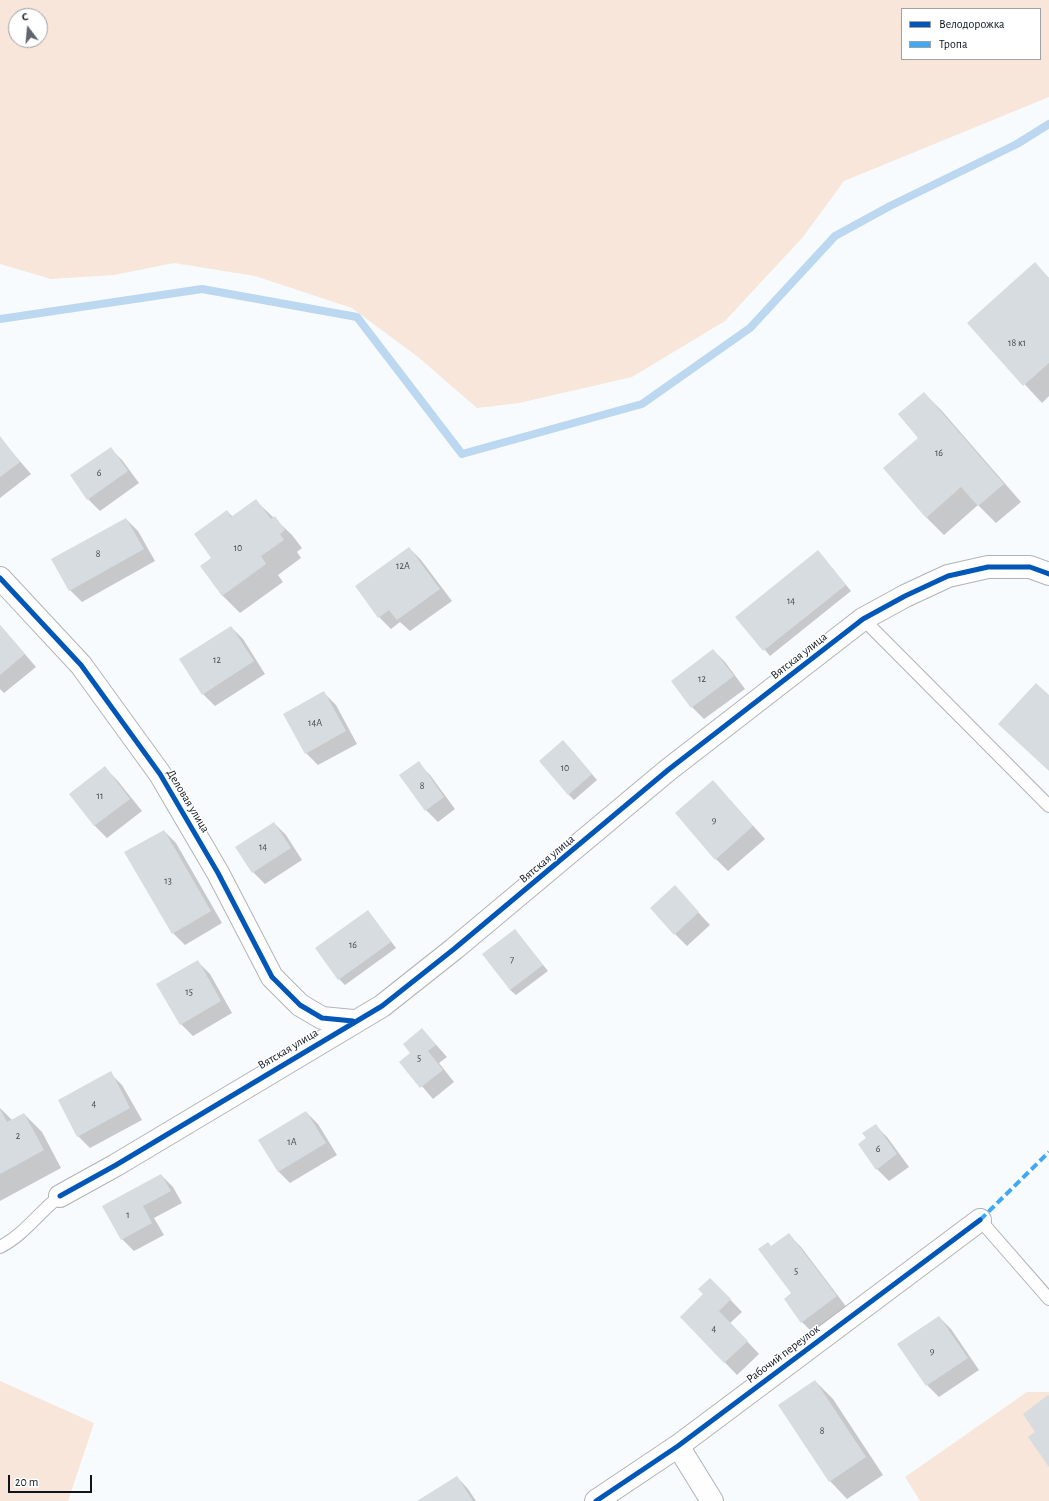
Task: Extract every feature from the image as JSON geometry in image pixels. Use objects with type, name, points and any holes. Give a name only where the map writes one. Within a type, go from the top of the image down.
[{"type":"street","name":"Вятская улица","points":[[60,1196],[116,1165],[353,1021],[382,1006],[454,949],[668,770],[863,619],[905,596],[948,576],[988,567],[1030,568],[1049,574]]},
{"type":"street","name":"Деловая улица","points":[[0,578],[81,665],[160,774],[218,873],[272,977],[300,1005],[322,1018],[353,1021]]},
{"type":"street","name":"Рабочий переулок","points":[[596,1501],[678,1446],[980,1220]]},
{"type":"street","points":[[678,1446],[712,1501]]},
{"type":"lane","points":[[863,619],[1049,806]]},
{"type":"lane","points":[[0,1247],[17,1236],[48,1205],[60,1196]]},
{"type":"lane","points":[[980,1220],[1049,1299]]},
{"type":"shaded area","points":[[0,0],[1049,0],[1049,97],[844,181],[803,237],[725,321],[632,377],[519,403],[477,408],[418,357],[352,308],[255,276],[174,263],[114,275],[51,279],[0,264]]},
{"type":"shaded area","points":[[0,1381],[94,1423],[68,1501],[0,1501]]},
{"type":"shaded area","points":[[1027,1392],[1049,1392],[1049,1501],[920,1501],[905,1477]]},
{"type":"building","points":[[1035,262],[1049,278],[1049,363],[1023,386],[967,323]]},
{"type":"building","points":[[924,392],[1004,484],[978,506],[961,487],[926,518],[883,468],[918,438],[898,414]]},
{"type":"building","points":[[0,436],[20,462],[0,477]]},
{"type":"building","points":[[111,447],[128,471],[87,500],[70,475]]},
{"type":"building","points":[[256,499],[271,519],[275,516],[285,530],[280,534],[284,540],[261,556],[266,564],[222,596],[200,566],[211,558],[194,534],[227,510],[231,517]]},
{"type":"building","points":[[126,518],[144,549],[69,591],[51,559]]},
{"type":"building","points":[[409,547],[440,589],[397,620],[389,610],[378,618],[355,586]]},
{"type":"building","points":[[818,550],[846,585],[763,651],[735,617]]},
{"type":"building","points":[[0,625],[25,654],[0,675]]},
{"type":"building","points":[[231,626],[254,661],[202,695],[179,659]]},
{"type":"building","points":[[713,649],[734,676],[691,708],[671,681]]},
{"type":"building","points":[[1036,683],[1049,695],[1049,771],[998,724]]},
{"type":"building","points":[[324,691],[346,731],[305,754],[283,714]]},
{"type":"building","points":[[563,740],[592,774],[568,795],[539,761]]},
{"type":"building","points":[[419,761],[444,797],[425,811],[399,775]]},
{"type":"building","points":[[105,766],[130,799],[94,826],[69,794]]},
{"type":"building","points":[[713,780],[753,826],[715,860],[675,813]]},
{"type":"building","points":[[274,822],[291,848],[252,873],[235,847]]},
{"type":"building","points":[[164,830],[211,911],[172,934],[124,852]]},
{"type":"building","points":[[675,885],[699,912],[674,935],[650,908]]},
{"type":"building","points":[[368,910],[391,942],[338,980],[315,948]]},
{"type":"building","points":[[515,929],[543,965],[510,990],[482,954]]},
{"type":"building","points":[[198,960],[221,1001],[180,1025],[156,984]]},
{"type":"building","points":[[422,1028],[436,1045],[428,1051],[443,1070],[420,1088],[399,1062],[410,1053],[403,1044]]},
{"type":"building","points":[[111,1071],[130,1108],[77,1137],[58,1100]]},
{"type":"building","points":[[0,1109],[7,1122],[24,1113],[44,1150],[0,1174]]},
{"type":"building","points":[[306,1111],[326,1143],[278,1172],[258,1140]]},
{"type":"building","points":[[876,1124],[897,1154],[876,1170],[858,1144],[866,1138],[862,1133]]},
{"type":"building","points":[[161,1174],[171,1191],[143,1206],[152,1223],[121,1240],[102,1206]]},
{"type":"building","points":[[789,1233],[837,1296],[801,1323],[784,1299],[791,1293],[758,1249],[768,1242],[771,1246]]},
{"type":"building","points":[[710,1278],[731,1299],[719,1311],[748,1341],[724,1363],[680,1317],[703,1294],[698,1289]]},
{"type":"building","points":[[939,1316],[968,1358],[926,1386],[897,1344]]},
{"type":"building","points":[[815,1380],[866,1457],[829,1482],[778,1405]]},
{"type":"building","points":[[1048,1395],[1049,1467],[1028,1437],[1035,1432],[1023,1414]]},
{"type":"building","points":[[457,1476],[473,1501],[417,1501]]},
{"type":"waterway","points":[[0,319],[202,289],[357,317],[462,454],[642,404],[750,328],[835,236],[890,206],[1017,144],[1049,124]]},
{"type":"marked path","points":[[980,1220],[1049,1152]]},
{"type":"cycle path","points":[[60,1196],[116,1165],[382,1006],[454,949],[668,770],[863,619],[905,596],[948,576],[988,567],[1030,567],[1049,574]]},
{"type":"cycle path","points":[[0,578],[81,665],[160,774],[218,873],[272,977],[300,1005],[322,1018],[353,1021]]},
{"type":"cycle path","points":[[596,1501],[678,1446],[980,1220]]}]
